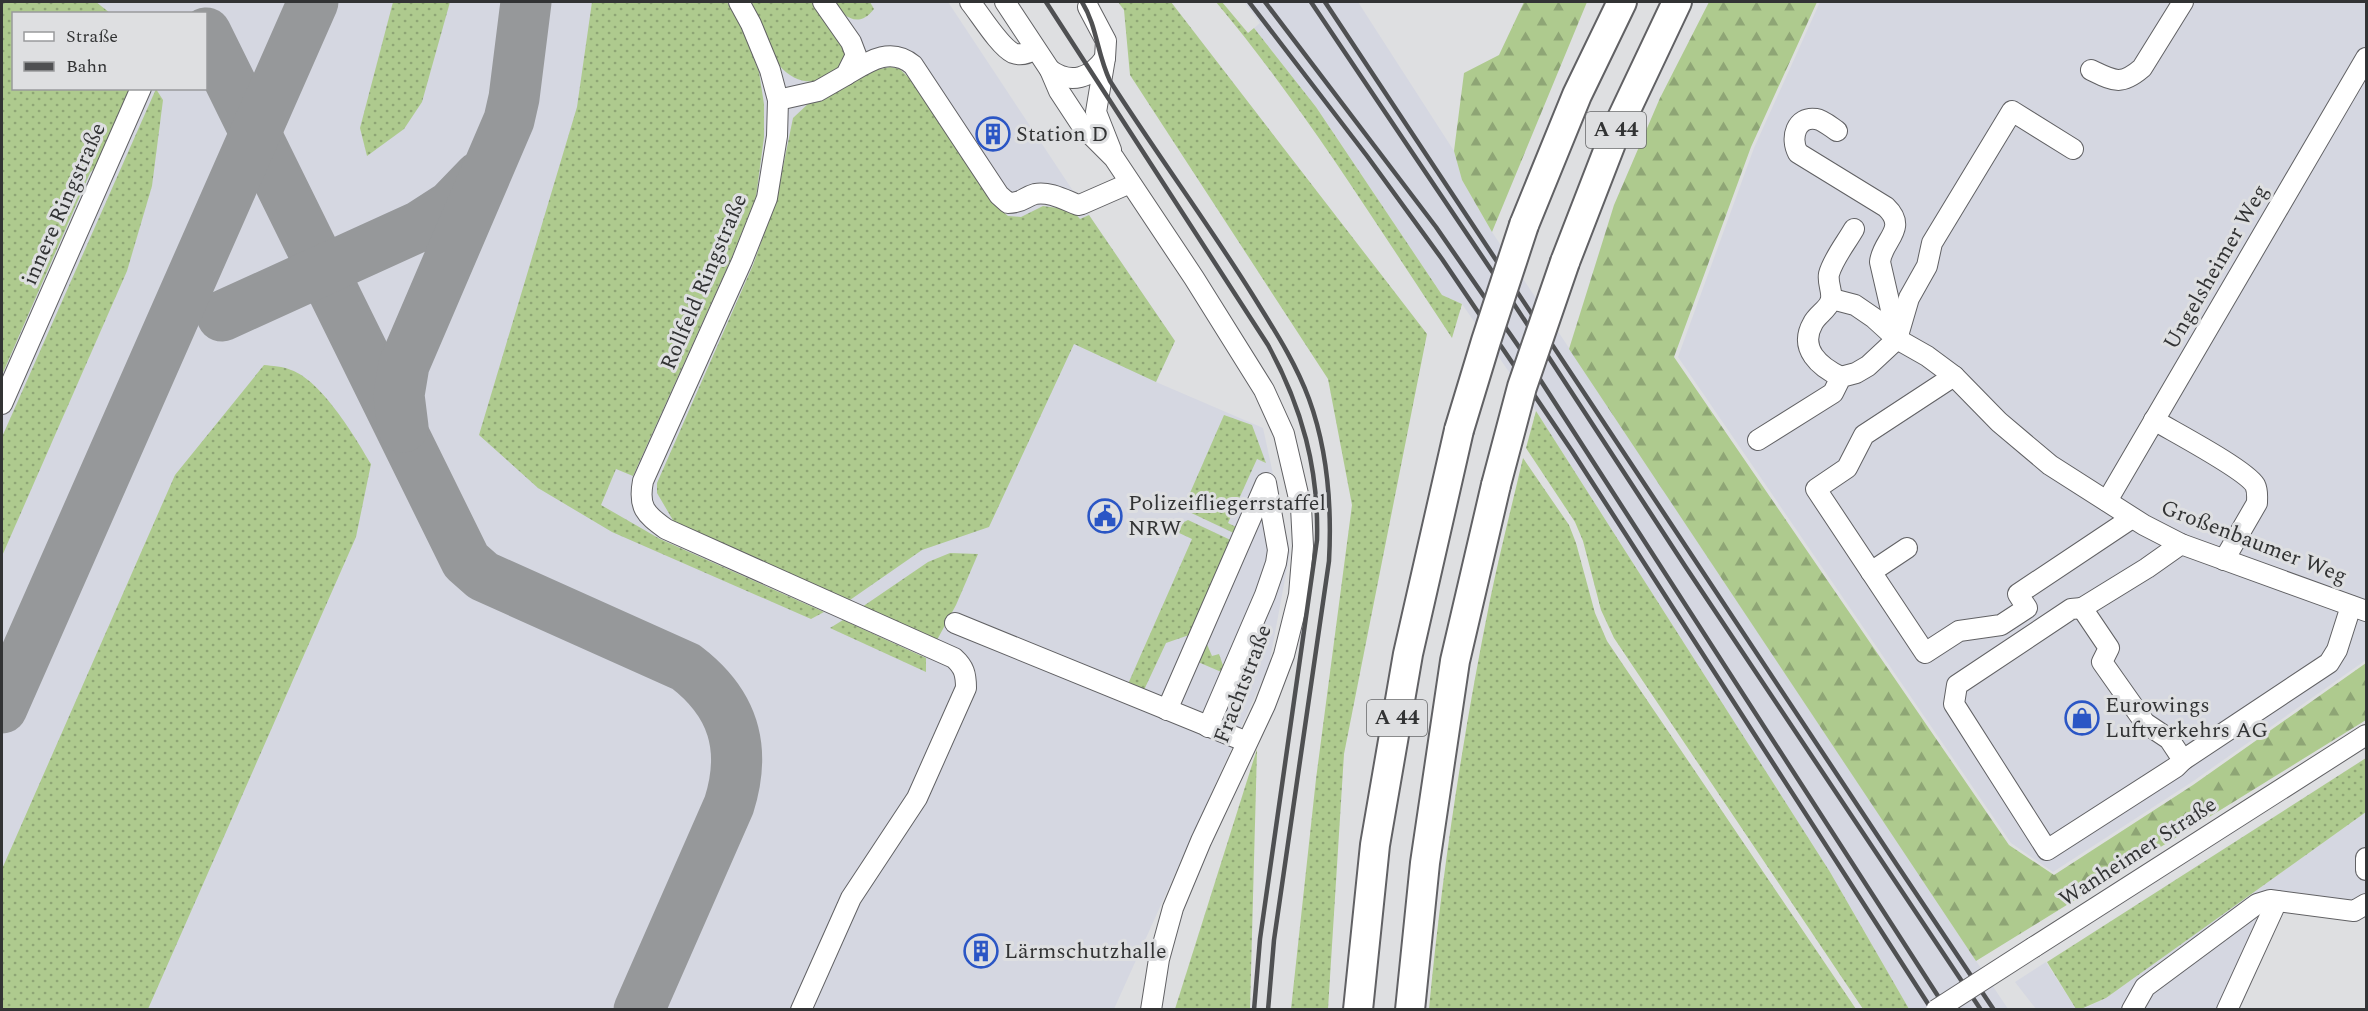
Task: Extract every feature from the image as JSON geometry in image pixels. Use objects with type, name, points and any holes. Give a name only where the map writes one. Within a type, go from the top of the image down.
[{"type":"highway","name":"A 44","points":[[1358,1010],[1375,845],[1408,654],[1460,430],[1524,225],[1577,95],[1622,2]]},
{"type":"highway","name":"A 44","points":[[1410,1010],[1425,863],[1455,661],[1496,485],[1522,387],[1565,262],[1615,133],[1677,2]]},
{"type":"street","name":"Rollfeld Ringstraße","points":[[739,2],[752,24],[770,70],[778,100],[777,136],[766,198],[742,261],[643,481],[641,495],[643,508],[652,520],[666,529],[954,658],[962,666],[966,676],[966,687],[917,798],[851,898],[801,1010]]},
{"type":"street","points":[[823,2],[851,42],[856,55],[846,75]]},
{"type":"street","points":[[970,2],[1003,45],[1013,53],[1026,54],[1035,49]]},
{"type":"street","name":"Frachtstraße","points":[[1005,2],[1050,70],[1059,91],[1082,126],[1114,158]]},
{"type":"street","points":[[2091,70],[2114,81],[2134,75],[2142,68],[2183,2]]},
{"type":"street","name":"Frachtstraße","points":[[1088,7],[1104,35],[1105,58],[1096,112],[1114,158],[1194,278],[1264,390],[1284,434],[1301,507],[1303,546],[1299,595],[1284,655],[1173,908],[1159,959],[1151,1010]]},
{"type":"street","points":[[778,100],[818,91],[874,58],[904,57],[913,65],[999,195],[1008,203],[1020,203],[1035,194],[1051,195],[1078,205],[1130,183]]},
{"type":"street","points":[[1050,70],[1059,77],[1077,79],[1094,72],[1105,58]]},
{"type":"street","name":"Ungelsheimer Weg","points":[[2107,501],[2360,83],[2367,58]]},
{"type":"street","name":"innere Ringstraße","points":[[2,404],[140,90]]},
{"type":"street","points":[[1854,229],[1829,275],[1832,299],[1809,331],[1808,345],[1815,360],[1830,372],[1841,377],[1856,373],[1868,366],[1897,339],[1909,298],[1928,266],[1932,243],[2012,111],[2073,149]]},
{"type":"street","points":[[1837,131],[1814,118],[1798,126],[1793,144],[1798,153],[1886,207],[1893,214],[1896,222],[1894,231],[1880,262],[1897,339]]},
{"type":"street","points":[[1832,299],[1844,301],[1864,311],[1897,339]]},
{"type":"street","name":"Großenbaumer Weg","points":[[1897,339],[1927,356],[1954,376],[2021,442],[2050,465],[2132,518],[2181,544],[2359,609]]},
{"type":"street","points":[[1954,376],[1864,435],[1847,468],[1816,489],[1925,653],[1959,631],[2001,625],[2027,608],[2018,594],[2132,518]]},
{"type":"street","points":[[1758,440],[1833,393],[1841,377]]},
{"type":"street","points":[[2159,413],[2239,470],[2254,484],[2258,493],[2257,503],[2224,560]]},
{"type":"street","points":[[1167,710],[1266,483],[1278,550],[1276,563],[1265,595],[1208,727]]},
{"type":"street","points":[[2181,544],[2082,608],[2071,609],[1957,685],[1954,704],[2047,850],[2176,767],[2183,760],[2329,663],[2359,609]]},
{"type":"street","points":[[1871,572],[1907,548]]},
{"type":"street","points":[[2082,608],[2109,648],[2102,662],[2145,723],[2169,739],[2183,760]]},
{"type":"street","points":[[955,623],[1247,742]]},
{"type":"street","name":"Wanheimer Straße","points":[[1936,1010],[2305,772],[2367,735]]},
{"type":"street","points":[[2367,858],[2367,870]]},
{"type":"street","points":[[2132,1010],[2145,987],[2257,904],[2274,900],[2354,911],[2367,904]]},
{"type":"street","points":[[2227,1010],[2274,900]]},
{"type":"shaded area","points":[[2,2],[948,2],[1175,341],[1156,382],[1263,428],[1290,552],[1269,665],[1114,1009],[2,1010]]},
{"type":"shaded area","points":[[1244,2],[1358,2],[1454,151],[1462,180],[1492,232],[2008,1009],[1909,1009],[1830,872],[1536,411],[1462,304],[1442,295],[1316,107],[1254,28],[1260,23]]},
{"type":"shaded area","points":[[1820,2],[2366,2],[2366,660],[2192,782],[2053,872],[2011,843],[1678,357],[1754,148]]},
{"type":"shaded area","points":[[2366,812],[2366,911],[2280,911],[2232,1009],[2081,1010],[2106,998]]},
{"type":"shaded area","points":[[2046,962],[2076,1009],[2036,1009],[2015,982]]},
{"type":"green space","points":[[2,2],[96,2],[109,12],[12,12],[12,90],[131,90],[100,162],[90,173],[2,375]]},
{"type":"green space","points":[[393,2],[450,2],[422,102],[404,129],[367,156],[360,128]]},
{"type":"green space","points":[[592,2],[727,2],[742,28],[759,72],[764,104],[764,137],[756,197],[732,257],[633,476],[616,469],[601,505],[660,539],[824,612],[811,619],[612,532],[538,488],[479,435],[577,107]]},
{"type":"green space","points":[[750,2],[813,2],[841,43],[846,55],[841,65],[833,73],[816,81],[797,79],[787,73],[779,65]]},
{"type":"green space","points":[[833,2],[870,2],[874,9],[857,20],[846,16]]},
{"type":"green space","points":[[1118,2],[1171,2],[1427,334],[1344,754],[1328,1009],[1291,1009],[1316,779],[1352,505],[1328,379],[1130,75],[1124,10]]},
{"type":"green space","points":[[1216,2],[1222,2],[1248,33],[1254,28],[1316,107],[1442,295],[1462,304],[1452,338],[1309,124]]},
{"type":"green space","points":[[1524,2],[1587,2],[1492,232],[1462,180],[1454,151],[1464,73],[1499,55]]},
{"type":"green space","points":[[1709,2],[1817,2],[1751,147],[1674,357],[2009,845],[2054,875],[2193,785],[2366,663],[2366,720],[1976,961],[1569,349],[1614,205],[1660,98]]},
{"type":"green space","points":[[890,67],[900,69],[913,82],[994,204],[1008,216],[1021,217],[1043,206],[1072,210],[1080,219],[1089,215],[1175,341],[1156,382],[1074,344],[989,527],[922,550],[850,600],[674,522],[657,493],[657,483],[753,265],[776,201],[793,118],[810,102],[875,70]]},
{"type":"green space","points":[[157,90],[163,100],[152,186],[127,271],[2,556],[2,437]]},
{"type":"green space","points":[[264,365],[288,369],[314,385],[337,411],[371,464],[356,537],[148,1009],[2,1009],[2,869],[175,475]]},
{"type":"green space","points":[[1536,411],[1830,872],[1909,1009],[1863,1009],[1614,638],[1601,610],[1583,541],[1575,522],[1526,448]]},
{"type":"green space","points":[[1224,415],[1252,425],[1266,463],[1257,459],[1228,523],[1240,529],[1240,536],[1183,509]]},
{"type":"green space","points":[[1523,458],[1569,525],[1595,613],[1607,641],[1856,1009],[1429,1009],[1447,855],[1471,702],[1494,582]]},
{"type":"green space","points":[[1188,520],[1237,543],[1192,634],[1166,643],[1144,690],[1128,684],[1192,539],[1177,532]]},
{"type":"green space","points":[[950,553],[978,554],[956,605],[937,640],[862,607],[928,562]]},
{"type":"green space","points":[[843,620],[926,658],[926,672],[830,628]]},
{"type":"green space","points":[[1206,642],[1212,656],[1219,654],[1226,674],[1198,662]]},
{"type":"green space","points":[[1257,749],[1250,1009],[1175,1009]]},
{"type":"green space","points":[[2366,758],[2366,812],[2106,998],[2076,1009],[2047,962]]},
{"type":"taxiway","points":[[2,708],[313,2]]},
{"type":"taxiway","points":[[403,427],[399,395],[404,365],[509,120],[514,98],[526,2]]},
{"type":"taxiway","points":[[207,35],[466,561],[483,576],[686,667],[702,681],[725,711],[736,746],[734,784],[729,805],[639,1010]]},
{"type":"taxiway","points":[[222,316],[420,226],[451,206],[479,177]]},
{"type":"railway","points":[[1046,2],[1268,345],[1299,415],[1311,463],[1315,488],[1317,540],[1260,939],[1254,1010]]},
{"type":"railway","points":[[1082,2],[1091,21],[1110,81],[1276,332],[1309,399],[1321,438],[1329,499],[1329,561],[1274,940],[1268,1010]]},
{"type":"railway","points":[[1249,2],[1367,156],[1442,259],[1572,451],[1932,1010]]},
{"type":"railway","points":[[1265,2],[1436,227],[1519,347],[1947,1010]]},
{"type":"railway","points":[[1311,2],[1510,298],[1685,566],[1981,1010]]},
{"type":"railway","points":[[1325,2],[1994,1010]]},
{"type":"place","name":"Station D","points":[[993,134]]},
{"type":"place","name":"Polizeifliegerrstaffel NRW","points":[[1105,516]]},
{"type":"place","name":"Eurowings Luftverkehrs AG","points":[[2082,718]]},
{"type":"place","name":"Lärmschutzhalle","points":[[981,951]]}]
